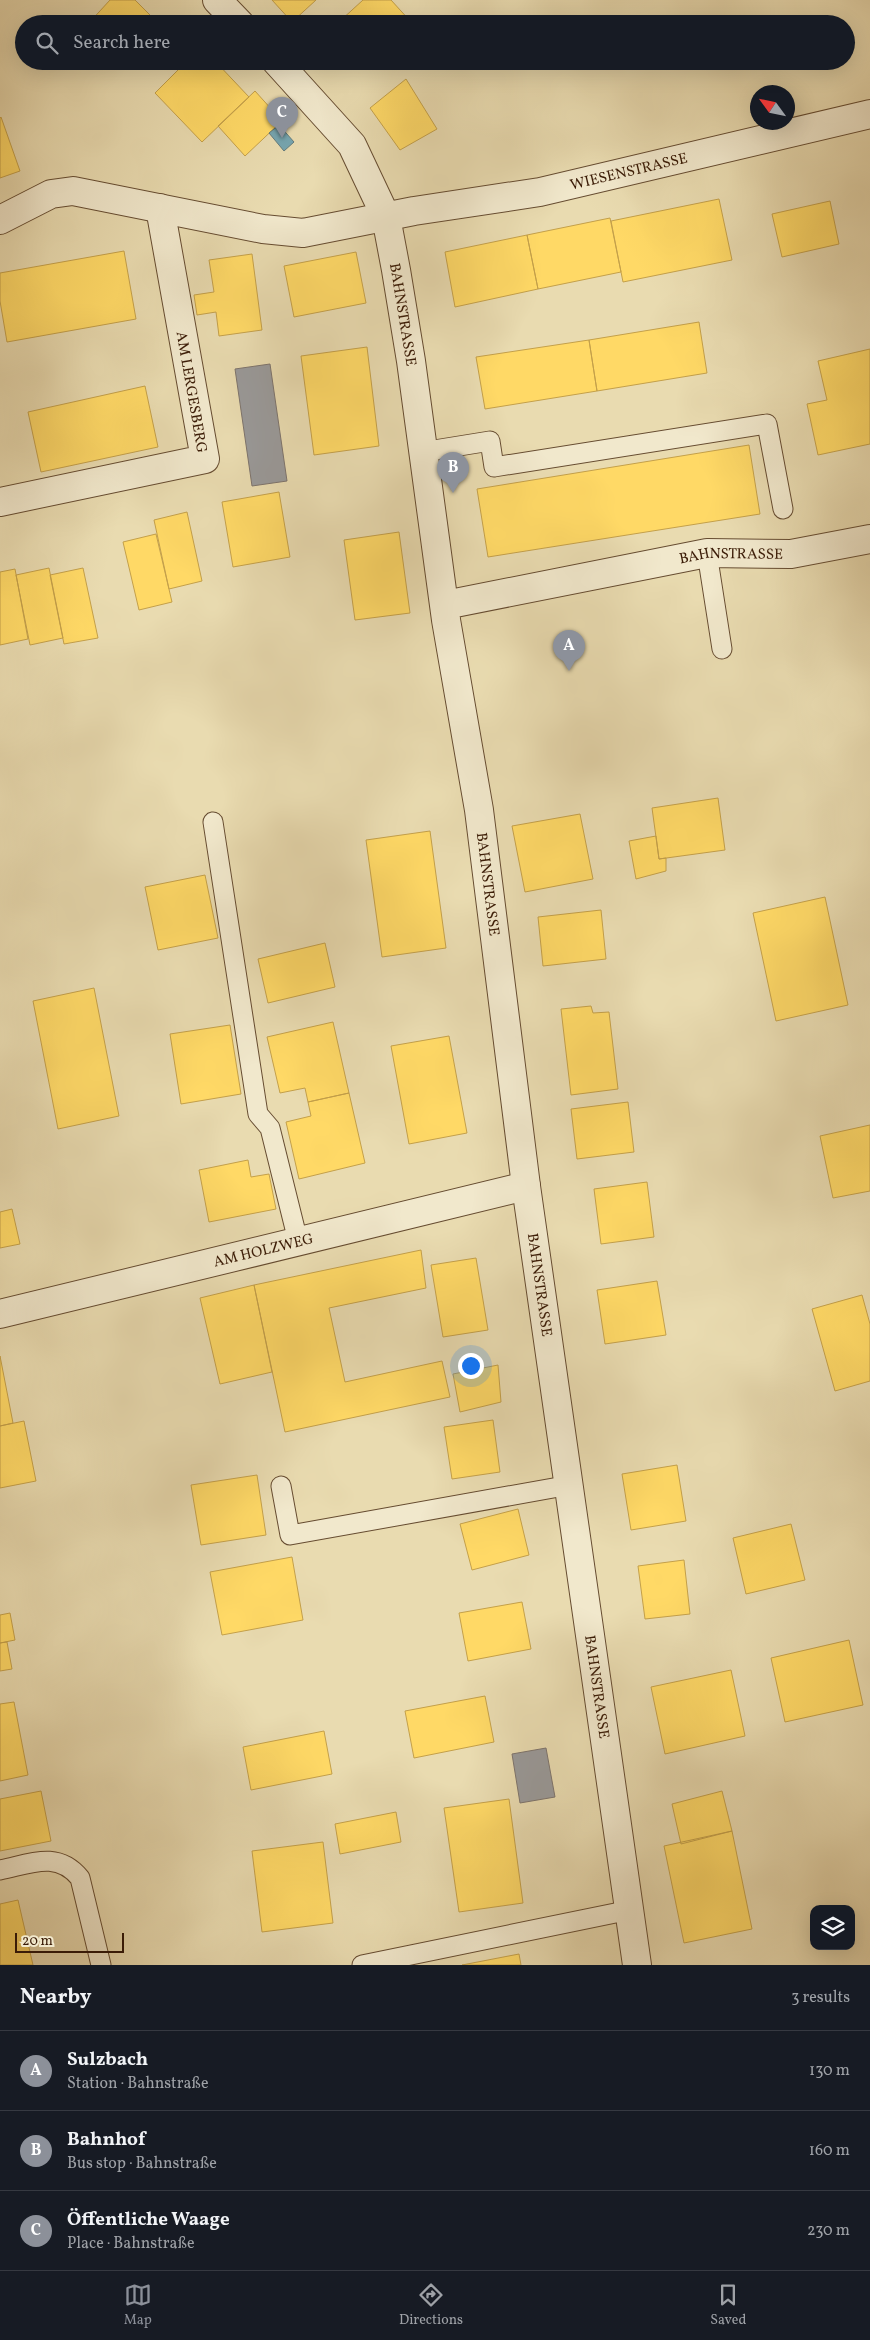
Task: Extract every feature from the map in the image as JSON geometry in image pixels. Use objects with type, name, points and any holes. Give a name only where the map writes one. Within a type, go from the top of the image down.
[{"type":"street","points":[[217,0],[231,15]]},
{"type":"street","name":"BAHNSTRASSE","points":[[284,70],[352,146],[386,217],[411,361],[422,452],[445,604],[480,810],[526,1186],[638,1965]]},
{"type":"street","name":"WIESENSTRASSE","points":[[386,217],[414,210],[540,192],[870,114]]},
{"type":"street","points":[[0,220],[51,194],[73,191],[263,229],[303,233],[386,217]]},
{"type":"street","name":"AM LERGESBERG","points":[[0,502],[205,458],[160,208]]},
{"type":"street","name":"BAHNSTRASSE","points":[[445,604],[707,553],[791,554],[870,539]]},
{"type":"street","name":"AM HOLZWEG","points":[[0,1314],[526,1186]]},
{"type":"lane","points":[[422,452],[490,440],[494,467],[767,424],[782,509]]},
{"type":"lane","points":[[707,553],[722,649]]},
{"type":"lane","points":[[213,822],[258,1114],[270,1128],[298,1241]]},
{"type":"lane","points":[[281,1486],[290,1535],[570,1485]]},
{"type":"lane","points":[[0,1870],[46,1860],[58,1861],[71,1867],[80,1878],[101,1965]]},
{"type":"lane","points":[[362,1965],[630,1910]]},
{"type":"building: Homes","points":[[110,0],[135,0],[150,15],[96,15]]},
{"type":"building: Homes","points":[[272,0],[316,0],[300,15],[286,15]]},
{"type":"building: Homes","points":[[363,0],[391,0],[405,15],[347,15]]},
{"type":"building: Homes","points":[[178,70],[224,70],[249,97],[202,142],[155,93]]},
{"type":"building: Homes","points":[[406,79],[437,129],[400,150],[370,108]]},
{"type":"building: Homes","points":[[255,91],[282,121],[245,156],[218,126]]},
{"type":"building: Homes","points":[[0,118],[20,171],[0,178]]},
{"type":"building: Homes","points":[[719,199],[732,260],[623,282],[611,221]]},
{"type":"building: Homes","points":[[830,201],[839,244],[782,257],[772,214]]},
{"type":"building: Homes","points":[[610,218],[621,272],[538,289],[527,235]]},
{"type":"building: Homes","points":[[527,235],[538,289],[455,307],[445,252]]},
{"type":"building: Homes","points":[[124,251],[136,319],[7,342],[0,301],[0,273]]},
{"type":"building: Homes","points":[[356,252],[366,303],[294,317],[284,266]]},
{"type":"building: Homes","points":[[252,254],[262,330],[219,336],[216,312],[197,315],[194,295],[214,292],[209,260]]},
{"type":"building: Homes","points":[[699,322],[707,373],[597,391],[589,340]]},
{"type":"building: Homes","points":[[589,340],[597,391],[485,409],[476,357]]},
{"type":"building: Homes","points":[[367,347],[379,446],[314,455],[301,356]]},
{"type":"building: Homes","points":[[870,349],[870,444],[818,455],[807,404],[827,400],[818,361]]},
{"type":"building: Homes","points":[[145,386],[158,447],[41,472],[28,412]]},
{"type":"building: Homes","points":[[749,445],[760,514],[488,557],[477,489]]},
{"type":"building: Homes","points":[[279,492],[290,557],[233,567],[222,502]]},
{"type":"building: Homes","points":[[187,512],[202,581],[169,589],[154,520]]},
{"type":"building: Homes","points":[[399,532],[410,613],[355,620],[344,540]]},
{"type":"building: Homes","points":[[156,534],[172,602],[139,610],[123,542]]},
{"type":"building: Homes","points":[[49,568],[63,638],[30,645],[16,575]]},
{"type":"building: Homes","points":[[83,568],[98,638],[64,644],[50,575]]},
{"type":"building: Homes","points":[[15,569],[28,639],[0,645],[0,572]]},
{"type":"building: Homes","points":[[718,798],[725,850],[659,859],[652,808]]},
{"type":"building: Homes","points":[[580,814],[593,879],[525,892],[512,826]]},
{"type":"building: Homes","points":[[430,831],[446,948],[382,957],[366,840]]},
{"type":"building: Homes","points":[[656,836],[659,859],[666,858],[666,871],[636,879],[629,841]]},
{"type":"building: Homes","points":[[205,875],[218,938],[158,950],[145,887]]},
{"type":"building: Homes","points":[[825,897],[848,1005],[776,1021],[753,913]]},
{"type":"building: Homes","points":[[601,910],[606,959],[543,966],[538,917]]},
{"type":"building: Homes","points":[[325,943],[335,987],[268,1003],[258,959]]},
{"type":"building: Homes","points":[[94,988],[119,1116],[58,1129],[33,1001]]},
{"type":"building: Homes","points":[[591,1006],[593,1013],[609,1012],[618,1089],[571,1095],[561,1009]]},
{"type":"building: Homes","points":[[333,1022],[349,1093],[308,1102],[305,1088],[280,1093],[267,1037]]},
{"type":"building: Homes","points":[[230,1025],[241,1094],[181,1104],[170,1034]]},
{"type":"building: Homes","points":[[449,1036],[467,1133],[409,1144],[391,1046]]},
{"type":"building: Homes","points":[[349,1093],[365,1163],[299,1179],[286,1122],[311,1116],[308,1102]]},
{"type":"building: Homes","points":[[628,1102],[634,1152],[577,1159],[571,1109]]},
{"type":"building: Homes","points":[[870,1125],[870,1191],[833,1198],[820,1136]]},
{"type":"building: Homes","points":[[248,1160],[251,1177],[269,1174],[276,1209],[209,1222],[199,1170]]},
{"type":"building: Homes","points":[[647,1182],[654,1237],[601,1244],[594,1189]]},
{"type":"building: Homes","points":[[12,1209],[20,1244],[0,1248],[0,1212]]},
{"type":"building: Homes","points":[[421,1250],[426,1288],[329,1308],[345,1382],[442,1361],[450,1397],[285,1432],[254,1285]]},
{"type":"building: Homes","points":[[476,1258],[488,1330],[443,1337],[431,1265]]},
{"type":"building: Homes","points":[[657,1281],[666,1335],[605,1344],[597,1290]]},
{"type":"building: Homes","points":[[254,1285],[272,1372],[220,1384],[200,1298]]},
{"type":"building: Homes","points":[[862,1295],[870,1324],[870,1381],[835,1391],[812,1309]]},
{"type":"building: Homes","points":[[0,1356],[13,1423],[0,1426]]},
{"type":"building: Homes","points":[[498,1365],[501,1402],[460,1412],[453,1374]]},
{"type":"building: Homes","points":[[493,1420],[500,1472],[452,1479],[444,1427]]},
{"type":"building: Homes","points":[[24,1421],[36,1481],[0,1488],[0,1426]]},
{"type":"building: Homes","points":[[677,1465],[686,1521],[631,1530],[622,1474]]},
{"type":"building: Homes","points":[[257,1475],[266,1535],[201,1545],[191,1485]]},
{"type":"building: Homes","points":[[518,1509],[529,1555],[472,1570],[460,1524]]},
{"type":"building: Homes","points":[[791,1524],[805,1580],[746,1594],[733,1538]]},
{"type":"building: Homes","points":[[292,1557],[303,1620],[222,1635],[210,1572]]},
{"type":"building: Homes","points":[[684,1560],[690,1614],[645,1619],[638,1566]]},
{"type":"building: Homes","points":[[522,1602],[531,1649],[468,1661],[459,1613]]},
{"type":"building: Homes","points":[[10,1613],[15,1640],[0,1643],[0,1615]]},
{"type":"building: Homes","points":[[849,1640],[863,1705],[785,1722],[771,1658]]},
{"type":"building: Homes","points":[[7,1642],[12,1669],[0,1671],[0,1643]]},
{"type":"building: Homes","points":[[731,1670],[745,1736],[665,1754],[651,1687]]},
{"type":"building: Homes","points":[[485,1696],[494,1742],[414,1758],[405,1711]]},
{"type":"building: Homes","points":[[14,1702],[28,1775],[0,1781],[0,1704]]},
{"type":"building: Homes","points":[[324,1731],[332,1774],[251,1790],[243,1747]]},
{"type":"building: Homes","points":[[41,1791],[51,1841],[0,1851],[0,1799]]},
{"type":"building: Homes","points":[[722,1791],[732,1831],[681,1844],[672,1804]]},
{"type":"building: Homes","points":[[509,1799],[523,1903],[459,1912],[444,1808]]},
{"type":"building: Homes","points":[[396,1812],[401,1842],[340,1854],[335,1824]]},
{"type":"building: Homes","points":[[732,1831],[752,1929],[684,1943],[664,1846]]},
{"type":"building: Homes","points":[[323,1842],[333,1923],[262,1932],[252,1851]]},
{"type":"building: Homes","points":[[18,1900],[33,1965],[0,1965],[0,1904]]},
{"type":"building: Homes","points":[[519,1954],[521,1965],[462,1965]]},
{"type":"building: Public","points":[[279,125],[294,142],[284,151],[269,133]]},
{"type":"building: Industry","points":[[270,364],[287,481],[252,486],[235,369]]},
{"type":"building: Industry","points":[[546,1748],[555,1797],[520,1803],[512,1754]]},
{"type":"place","name":"Öffentliche Waage","points":[[282,138]]},
{"type":"place","name":"Bahnhof","points":[[453,493]]},
{"type":"place","name":"Sulzbach","points":[[569,671]]}]
